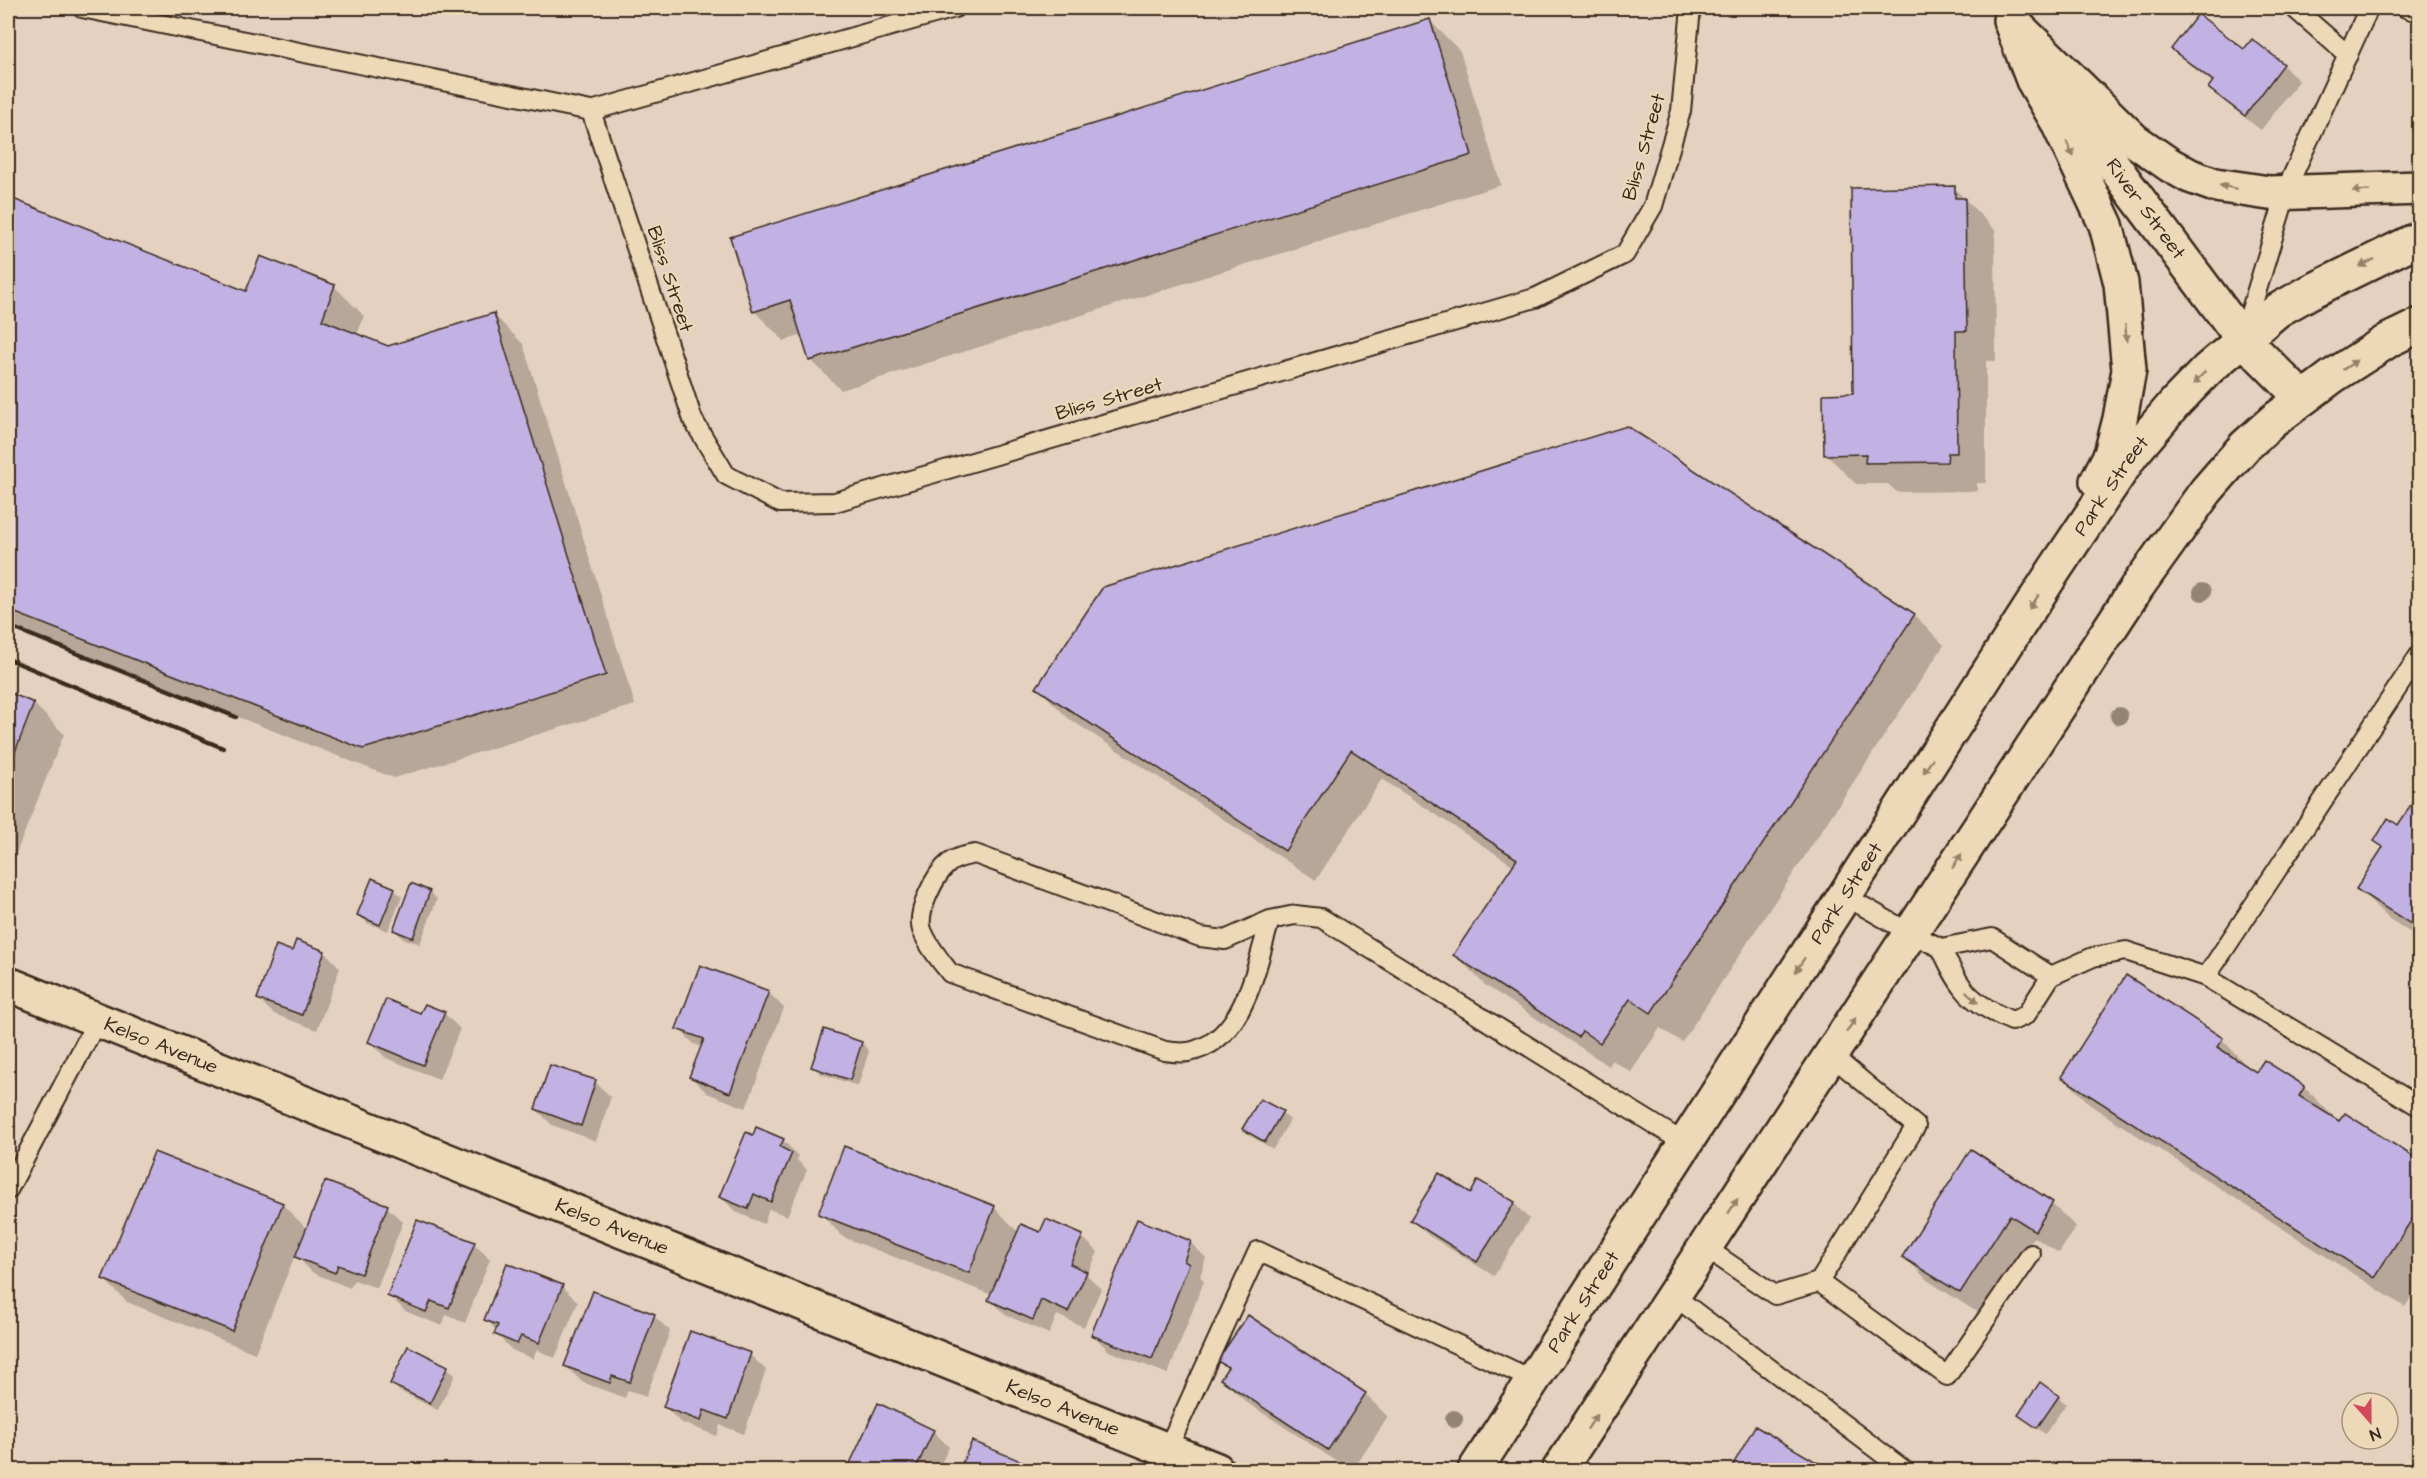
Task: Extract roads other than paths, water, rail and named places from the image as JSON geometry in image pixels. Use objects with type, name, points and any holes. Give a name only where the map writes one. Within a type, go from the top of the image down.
[{"type":"main road","points":[[2006,14],[2134,140],[2190,176],[2242,190],[2286,194],[2420,188]]},
{"type":"main road","points":[[2006,14],[2034,80],[2057,121],[2106,225],[2121,283],[2129,370],[2111,454],[2065,533],[2055,568]]},
{"type":"main road","name":"River Street","points":[[2006,14],[2129,187],[2242,338],[2302,398]]},
{"type":"main road","name":"Park Street","points":[[1475,1470],[2055,568],[2132,454],[2192,385],[2242,338],[2278,310],[2420,238]]},
{"type":"main road","points":[[1560,1470],[2137,587],[2206,491],[2244,446],[2302,398],[2370,352],[2420,325]]},
{"type":"main road","name":"Kelso Avenue","points":[[8,984],[1217,1470]]},
{"type":"lane","points":[[82,8],[591,111],[955,8]]},
{"type":"lane","name":"Bliss Street","points":[[591,111],[693,420],[726,475],[780,503],[835,502],[1535,298],[1624,254],[1653,206],[1681,111],[1691,8]]},
{"type":"lane","points":[[2294,8],[2348,55]]},
{"type":"lane","points":[[2242,338],[2286,194],[2369,8]]},
{"type":"lane","points":[[2406,8],[2420,13]]},
{"type":"lane","points":[[2206,977],[2420,654]]},
{"type":"lane","points":[[1270,920],[1250,989],[1234,1021],[1218,1038],[1202,1048],[1186,1052],[1165,1051],[950,973],[933,952],[921,928],[925,898],[947,864],[960,856],[975,854],[1200,937],[1225,940],[1270,920],[1294,915],[1321,918],[1686,1144]]},
{"type":"lane","points":[[1845,896],[1941,948],[1992,938],[2051,976]]},
{"type":"lane","points":[[1941,948],[1956,981],[1985,1009],[2012,1021],[2026,1015],[2051,976],[2092,957],[2126,951],[2206,977],[2420,1107]]},
{"type":"lane","points":[[8,1190],[98,1021]]},
{"type":"lane","points":[[1706,1248],[1775,1295],[1819,1282],[1916,1126],[1831,1055]]},
{"type":"lane","points":[[1167,1450],[1258,1251],[1533,1380]]},
{"type":"lane","points":[[1819,1282],[1947,1376],[2031,1254]]},
{"type":"lane","points":[[1674,1296],[1904,1470]]},
{"type":"railway","points":[[8,626],[236,717]]},
{"type":"railway","points":[[8,659],[223,748]]}]
